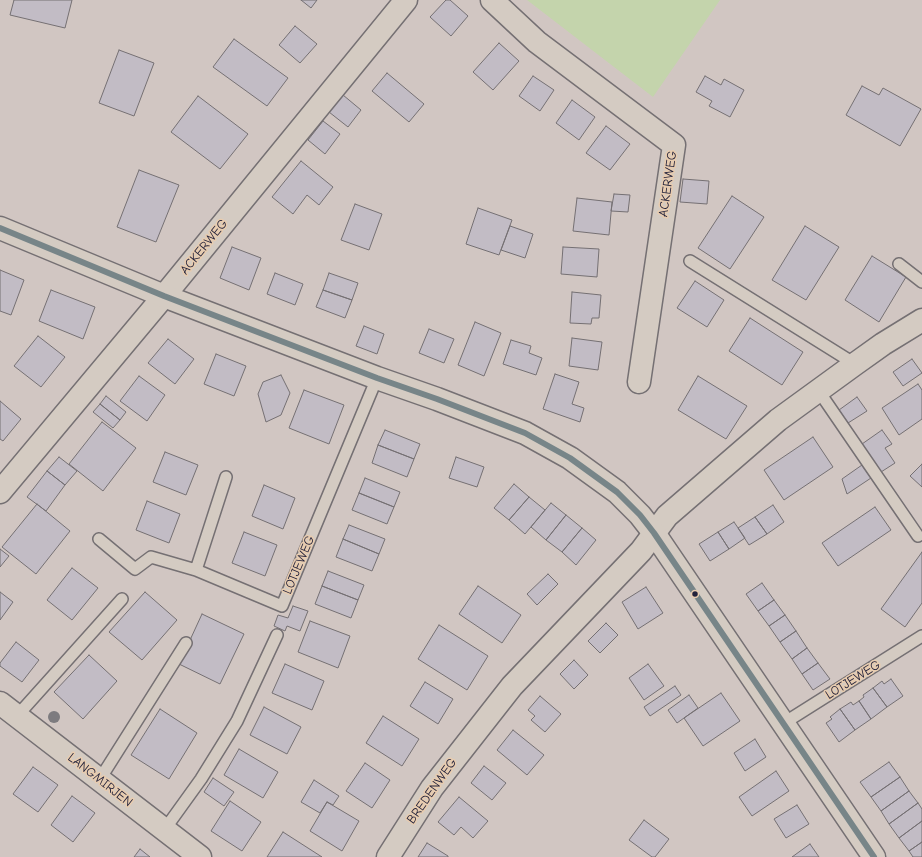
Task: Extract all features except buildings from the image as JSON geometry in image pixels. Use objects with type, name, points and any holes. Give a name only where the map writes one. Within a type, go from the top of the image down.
[{"type":"street","name":"ACKERWEG","points":[[0,492],[164,296],[406,0]]},
{"type":"street","name":"ACKERWEG","points":[[492,0],[538,42],[674,145],[639,382]]},
{"type":"street","points":[[0,228],[164,296],[377,378],[437,399],[525,434],[570,458],[617,492],[640,515],[654,533],[874,857]]},
{"type":"street","name":"BREDENWEG","points":[[388,857],[432,788],[512,686],[641,551],[667,516],[778,420],[883,344],[922,320]]},
{"type":"street","name":"LANGMIRJEN","points":[[0,703],[200,857]]},
{"type":"lane","points":[[690,261],[855,364]]},
{"type":"lane","points":[[899,264],[922,282]]},
{"type":"lane","name":"LOTJEWEG","points":[[99,539],[135,568],[150,557],[196,570],[282,606],[377,378]]},
{"type":"lane","points":[[818,390],[918,536]]},
{"type":"lane","points":[[196,570],[226,477]]},
{"type":"lane","points":[[17,716],[122,599]]},
{"type":"lane","points":[[165,830],[201,779],[237,721],[278,635]]},
{"type":"lane","name":"LOTJEWEG","points":[[784,723],[922,636]]},
{"type":"lane","points":[[100,779],[186,643]]},
{"type":"green space","points":[[527,0],[720,0],[653,97]]},
{"type":"transit line","points":[[0,228],[164,296],[525,433],[570,458],[617,492],[640,515],[654,533],[874,857]]}]
